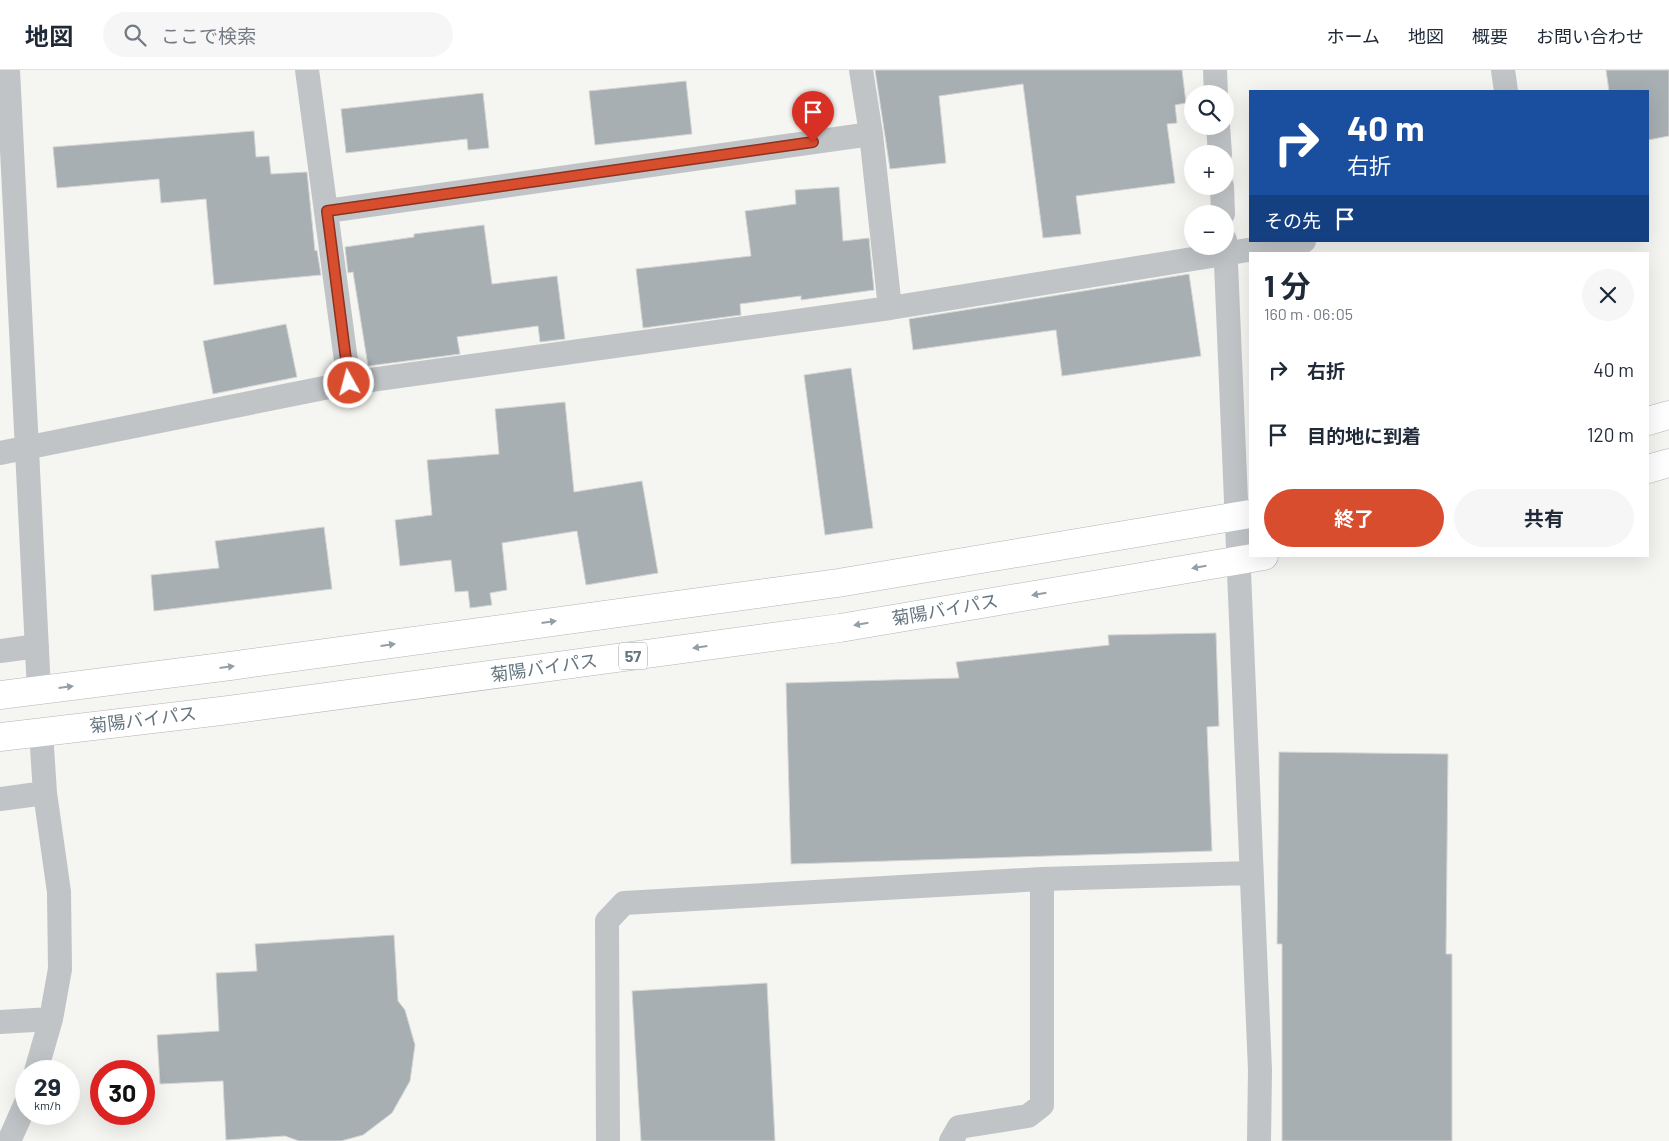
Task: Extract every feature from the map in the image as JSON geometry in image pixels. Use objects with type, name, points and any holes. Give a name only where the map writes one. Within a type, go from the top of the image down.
[{"type":"highway","points":[[1649,421],[1669,415]]},
{"type":"highway","points":[[1649,469],[1669,463]]},
{"type":"highway","points":[[0,695],[838,583],[1244,516]]},
{"type":"highway","name":"菊陽バイパス","points":[[0,737],[222,711],[840,628],[1252,558]]},
{"type":"street","points":[[8,70],[39,690]]},
{"type":"street","points":[[307,70],[349,383]]},
{"type":"street","points":[[861,70],[871,134],[890,308]]},
{"type":"street","points":[[1215,70],[1216,85]]},
{"type":"street","points":[[1503,70],[1506,90]]},
{"type":"street","points":[[327,211],[871,134]]},
{"type":"street","points":[[1234,245],[1288,242]]},
{"type":"street","points":[[0,452],[349,383],[890,308],[1184,254]]},
{"type":"street","points":[[1226,255],[1244,516],[1249,542]]},
{"type":"street","points":[[1252,558],[1250,873],[1260,1070],[1260,1141]]},
{"type":"street","points":[[0,651],[37,646]]},
{"type":"street","points":[[39,1060],[51,1020],[60,969],[59,892],[45,793],[41,732]]},
{"type":"street","points":[[0,799],[45,793]]},
{"type":"street","points":[[608,1141],[608,921],[624,903],[1042,879],[1250,873]]},
{"type":"street","points":[[951,1141],[959,1127],[1028,1116],[1042,1105],[1042,879]]},
{"type":"street","points":[[0,1022],[51,1020]]},
{"type":"street","points":[[9,1141],[16,1125]]},
{"type":"building","points":[[875,70],[1182,70],[1184,103],[1175,105],[1177,123],[1167,124],[1175,183],[1076,196],[1081,234],[1043,238],[1023,84],[939,96],[946,163],[890,169]]},
{"type":"building","points":[[1606,70],[1669,70],[1669,136],[1649,140],[1649,90],[1609,90]]},
{"type":"building","points":[[686,81],[692,134],[595,145],[589,91]]},
{"type":"building","points":[[483,93],[489,148],[468,150],[467,139],[346,153],[341,109]]},
{"type":"building","points":[[254,131],[256,157],[269,156],[271,174],[307,172],[315,251],[317,250],[321,275],[214,285],[206,199],[161,203],[159,179],[57,188],[53,147]]},
{"type":"building","points":[[839,187],[843,241],[869,238],[874,290],[801,300],[801,296],[740,304],[741,315],[643,328],[636,269],[751,256],[745,211],[796,204],[795,190]]},
{"type":"building","points":[[484,225],[492,284],[557,276],[565,339],[540,342],[538,326],[457,337],[460,354],[368,366],[353,272],[348,273],[345,247],[414,237],[414,234]]},
{"type":"building","points":[[1189,274],[1201,356],[1062,376],[1056,330],[913,350],[909,319]]},
{"type":"building","points":[[286,324],[297,377],[213,394],[203,341]]},
{"type":"building","points":[[851,368],[873,528],[825,535],[804,375]]},
{"type":"building","points":[[565,402],[574,492],[642,481],[658,573],[586,585],[577,531],[502,543],[507,590],[490,593],[492,605],[470,608],[468,591],[455,592],[451,560],[400,566],[395,520],[432,515],[427,460],[499,454],[495,409]]},
{"type":"building","points":[[324,527],[332,589],[154,611],[151,575],[219,568],[215,541]]},
{"type":"building","points":[[1216,633],[1219,726],[1207,727],[1212,851],[791,864],[786,683],[959,678],[956,662],[1109,645],[1108,635]]},
{"type":"building","points":[[1279,752],[1448,754],[1446,954],[1452,954],[1452,1141],[1282,1141],[1282,944],[1277,944]]},
{"type":"building","points":[[394,935],[398,1001],[405,1010],[415,1045],[410,1081],[392,1113],[363,1135],[341,1141],[299,1141],[285,1136],[226,1140],[223,1081],[160,1084],[157,1035],[219,1031],[216,973],[257,971],[255,944]]},
{"type":"building","points":[[767,983],[775,1141],[641,1141],[632,991]]},
{"type":"route","points":[[349,383],[327,211],[813,142]]}]
